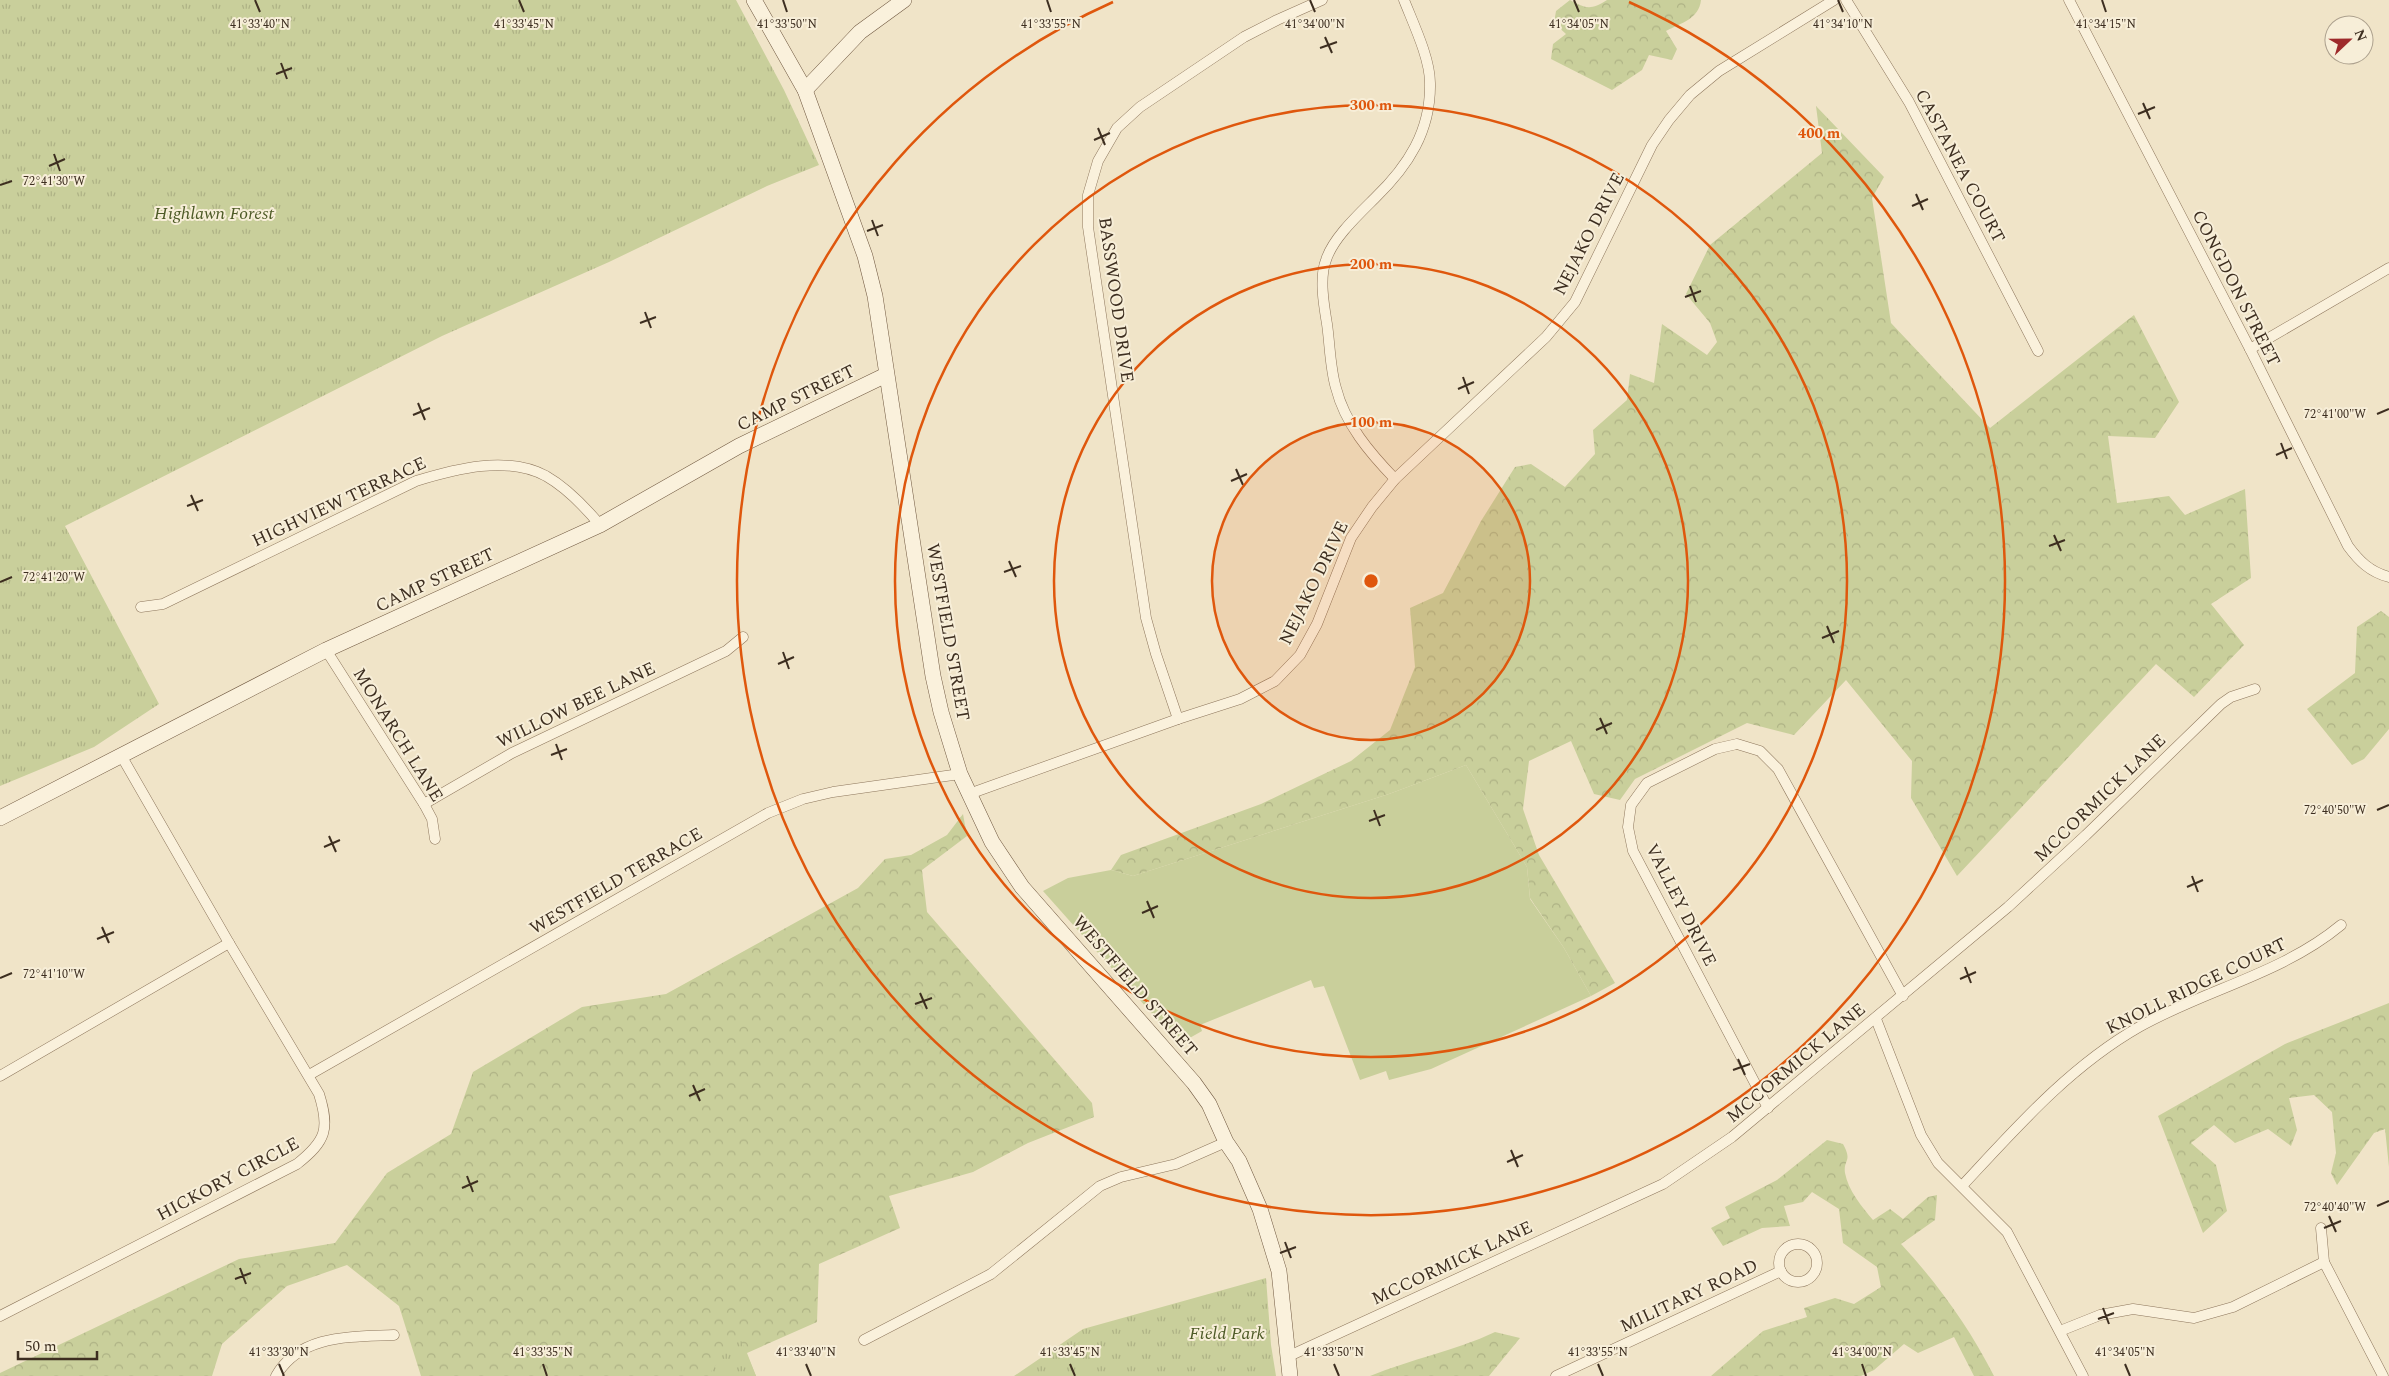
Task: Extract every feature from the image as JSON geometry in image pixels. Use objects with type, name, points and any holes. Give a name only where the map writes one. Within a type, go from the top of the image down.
[{"type":"main road","name":"WESTFIELD STREET","points":[[754,0],[805,90],[865,256],[875,296],[933,676],[941,712],[960,774],[992,842],[1022,887],[1194,1083],[1214,1114],[1226,1142],[1239,1161],[1251,1187],[1279,1271],[1290,1376]]},
{"type":"main road","points":[[805,90],[860,32],[904,0]]},
{"type":"main road","name":"CAMP STREET","points":[[0,818],[122,757],[326,650],[600,525],[739,446],[886,375]]},
{"type":"street","name":"BASSWOOD DRIVE","points":[[1178,719],[1146,618],[1088,227],[1088,195],[1098,161],[1112,136],[1117,128],[1140,107],[1244,38],[1276,20],[1322,0]]},
{"type":"street","points":[[1395,479],[1369,453],[1350,422],[1336,389],[1323,295],[1325,260],[1346,227],[1395,178],[1417,146],[1426,118],[1430,82],[1421,42],[1404,0]]},
{"type":"street","name":"NEJAKO DRIVE","points":[[969,794],[1178,719],[1240,699],[1274,681],[1300,655],[1317,624],[1351,538],[1372,507],[1395,479],[1546,337],[1575,302],[1652,145],[1669,120],[1690,95],[1719,71],[1834,0]]},
{"type":"street","name":"CASTANEA COURT","points":[[1846,0],[1909,102],[2038,351]]},
{"type":"street","name":"CONGDON STREET","points":[[2069,0],[2250,349],[2348,546],[2357,559],[2369,568],[2389,577]]},
{"type":"street","points":[[2250,349],[2389,268]]},
{"type":"street","name":"HIGHVIEW TERRACE","points":[[141,607],[162,604],[416,481],[449,470],[496,466],[522,467],[546,476],[586,508],[600,525]]},
{"type":"street","name":"WILLOW BEE LANE","points":[[424,804],[512,753],[726,651],[743,637]]},
{"type":"street","name":"MONARCH LANE","points":[[326,650],[424,804],[432,819],[435,839]]},
{"type":"street","name":"MCCORMICK LANE","points":[[1287,1357],[1663,1184],[1732,1137],[1876,1019],[2008,907],[2086,835],[2221,704],[2231,697],[2255,689]]},
{"type":"street","name":"VALLEY DRIVE","points":[[1768,1108],[1633,850],[1628,827],[1631,805],[1647,784],[1715,749],[1737,744],[1760,751],[1778,769],[1903,996]]},
{"type":"street","name":"HICKORY CIRCLE","points":[[0,1316],[297,1164],[313,1151],[326,1132],[325,1114],[319,1094],[309,1075],[229,943],[122,757]]},
{"type":"street","name":"WESTFIELD TERRACE","points":[[309,1075],[768,813],[803,799],[833,792],[960,774]]},
{"type":"street","name":"KNOLL RIDGE COURT","points":[[1962,1186],[2038,1104],[2103,1049],[2140,1026],[2286,960],[2317,943],[2341,925]]},
{"type":"street","points":[[0,1076],[229,943]]},
{"type":"street","points":[[1876,1019],[1921,1135],[1938,1163],[2007,1232],[2083,1376]]},
{"type":"street","points":[[864,1340],[991,1274],[1100,1186],[1121,1177],[1176,1164],[1226,1142]]},
{"type":"street","points":[[2322,1228],[2324,1262],[2383,1376]]},
{"type":"street","points":[[2060,1331],[2100,1315],[2133,1309],[2194,1318],[2233,1307],[2324,1262]]},
{"type":"street","name":"MILITARY ROAD","points":[[1556,1376],[1781,1271]]},
{"type":"street","points":[[276,1376],[290,1358],[313,1344],[328,1340],[394,1334]]},
{"type":"green space","name":"Highlawn Forest","points":[[0,0],[736,0],[784,90],[819,165],[767,186],[609,262],[442,336],[65,526],[159,704],[94,747],[0,786]]},
{"type":"green space","points":[[1570,0],[1585,7],[1592,7],[1607,0],[1701,0],[1697,12],[1693,16],[1666,31],[1677,49],[1672,60],[1649,55],[1642,70],[1612,90],[1551,59],[1553,44],[1566,34],[1554,23],[1556,11]]},
{"type":"green space","points":[[1816,106],[1884,177],[1872,198],[1891,323],[1990,428],[2134,315],[2179,402],[2155,438],[2108,436],[2117,503],[2169,496],[2185,515],[2245,489],[2251,578],[2211,604],[2244,645],[2194,697],[2156,664],[1957,876],[1911,798],[1912,761],[1846,680],[1794,735],[1747,723],[1635,779],[1620,800],[1594,794],[1571,741],[1529,761],[1523,809],[1539,855],[1615,983],[1591,996],[1564,948],[1530,898],[1527,867],[1466,765],[1389,794],[1133,876],[1111,870],[1121,855],[1261,804],[1351,761],[1390,730],[1415,667],[1410,608],[1443,593],[1481,521],[1515,467],[1531,464],[1565,487],[1595,454],[1593,430],[1627,400],[1630,374],[1654,383],[1662,324],[1707,355],[1717,342],[1710,323],[1686,294],[1710,245],[1822,153]]},
{"type":"green space","points":[[2381,611],[2389,617],[2389,729],[2364,759],[2352,765],[2307,709],[2355,673],[2357,627]]},
{"type":"green space","points":[[1466,765],[1527,867],[1530,899],[1564,948],[1591,996],[1431,1069],[1389,1080],[1386,1071],[1360,1080],[1324,986],[1314,988],[1311,980],[1200,1025],[1202,1031],[1179,1044],[1043,891],[1068,878],[1111,870],[1133,876],[1389,794]]},
{"type":"green space","points":[[963,814],[967,836],[922,870],[927,912],[1092,1103],[1094,1117],[1028,1143],[973,1172],[889,1196],[900,1228],[819,1264],[817,1322],[747,1353],[756,1376],[421,1376],[399,1306],[347,1265],[287,1286],[222,1344],[212,1376],[0,1376],[0,1373],[239,1259],[335,1243],[387,1173],[451,1134],[473,1072],[582,1007],[666,994],[858,888],[885,859],[911,855],[947,835]]},
{"type":"green space","points":[[2389,1003],[2389,1167],[2385,1129],[2374,1133],[2337,1185],[2331,1173],[2336,1153],[2332,1112],[2314,1095],[2289,1098],[2297,1130],[2291,1146],[2268,1129],[2235,1143],[2214,1125],[2191,1143],[2216,1165],[2227,1211],[2203,1233],[2158,1116],[2285,1044]]},
{"type":"green space","points":[[1827,1140],[1843,1144],[1848,1157],[1845,1173],[1849,1186],[1873,1220],[1890,1209],[1903,1219],[1928,1197],[1937,1195],[1935,1220],[1901,1244],[1952,1307],[1974,1340],[1994,1376],[1974,1376],[1954,1337],[1918,1353],[1904,1344],[1874,1370],[1861,1376],[1711,1376],[1763,1331],[1807,1317],[1804,1308],[1835,1298],[1854,1304],[1881,1287],[1877,1267],[1843,1243],[1839,1209],[1812,1192],[1803,1202],[1784,1206],[1790,1226],[1762,1228],[1723,1246],[1711,1228],[1730,1218],[1725,1207],[1777,1180]]},
{"type":"green space","name":"Field Park","points":[[1266,1278],[1271,1345],[1276,1376],[1014,1376],[1083,1329]]},
{"type":"green space","points":[[1495,1332],[1520,1338],[1489,1376],[1370,1376],[1480,1339]]},
{"type":"green space","points":[[738,1333],[756,1376],[708,1376]]}]
